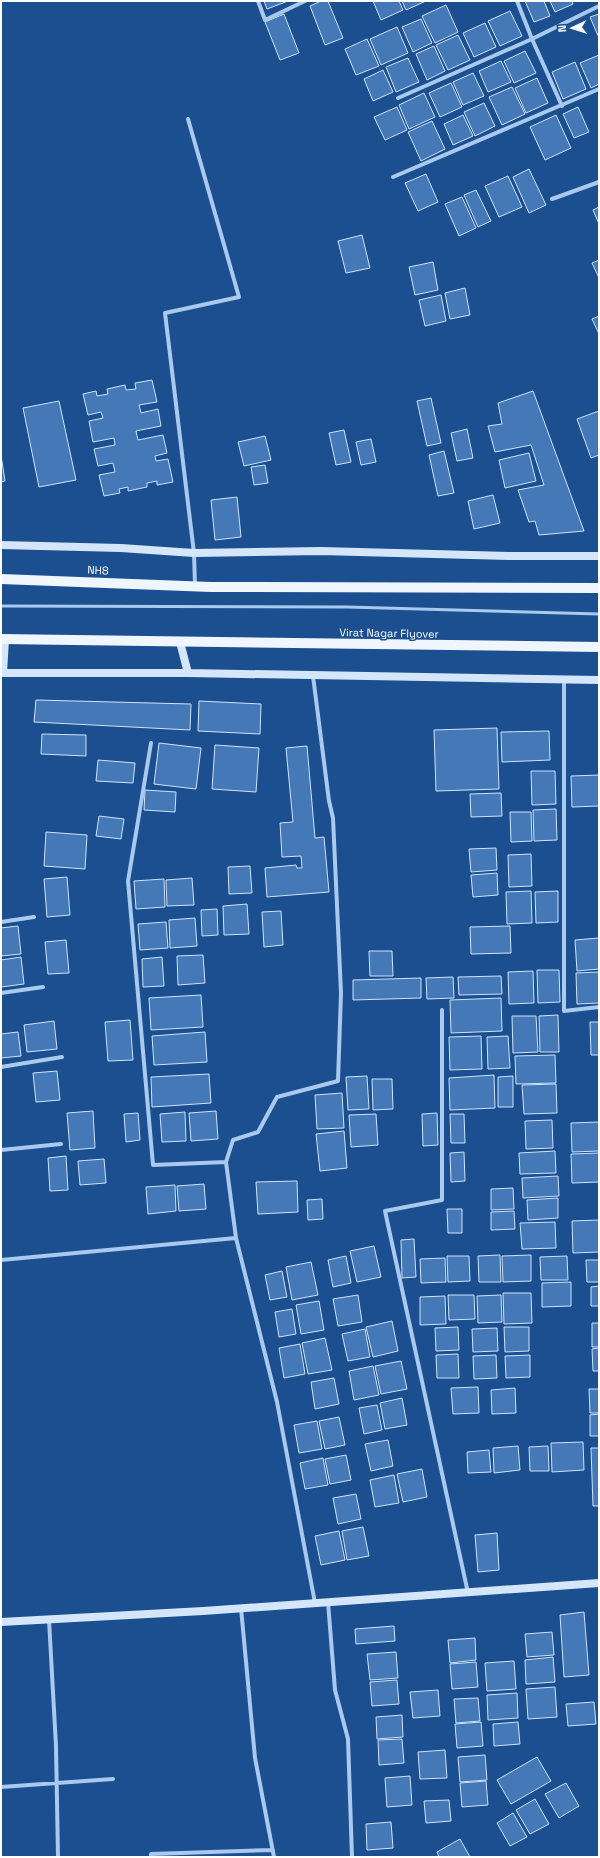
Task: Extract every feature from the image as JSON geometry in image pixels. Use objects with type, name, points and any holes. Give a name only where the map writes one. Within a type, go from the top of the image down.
[{"type":"main road","name":"NH8","points":[[1,579],[195,586]]},
{"type":"main road","points":[[195,586],[599,588]]},
{"type":"main road","points":[[3,639],[180,642]]},
{"type":"main road","name":"Virat Nagar Flyover","points":[[180,642],[599,647]]},
{"type":"street","points":[[258,1],[265,20],[305,1]]},
{"type":"street","points":[[517,1],[562,106]]},
{"type":"street","points":[[398,98],[532,39],[599,6]]},
{"type":"street","points":[[393,177],[599,89]]},
{"type":"street","points":[[188,119],[240,297],[164,313],[194,553],[195,586]]},
{"type":"street","points":[[552,199],[599,182]]},
{"type":"street","points":[[1,545],[121,548],[194,553],[321,551],[509,556],[599,556]]},
{"type":"street","points":[[3,639],[2,673],[188,673],[599,680]]},
{"type":"street","points":[[180,642],[188,673]]},
{"type":"street","points":[[313,676],[329,801],[333,818],[341,993],[338,1080],[277,1097],[258,1132],[233,1140],[226,1162],[236,1238],[277,1402],[315,1603]]},
{"type":"street","points":[[564,680],[564,1011],[599,1007]]},
{"type":"street","points":[[151,743],[128,882],[153,1165],[226,1162]]},
{"type":"street","points":[[1,922],[34,917]]},
{"type":"street","points":[[1,993],[43,987]]},
{"type":"street","points":[[442,1010],[442,1200],[385,1211],[468,1593]]},
{"type":"street","points":[[1,1067],[62,1056]]},
{"type":"street","points":[[1,1150],[60,1144]]},
{"type":"street","points":[[1,1260],[236,1238]]},
{"type":"street","points":[[1,1622],[241,1608],[599,1583]]},
{"type":"street","points":[[328,1602],[336,1690],[348,1739],[352,1857]]},
{"type":"street","points":[[241,1608],[255,1758],[274,1857]]},
{"type":"street","points":[[49,1620],[57,1784],[58,1857]]},
{"type":"street","points":[[1,1787],[112,1779]]},
{"type":"street","points":[[151,1857],[151,1854],[273,1850]]},
{"type":"lane","points":[[1,606],[346,607],[599,614]]},
{"type":"building","points":[[264,1],[288,1],[267,9]]},
{"type":"building","points":[[321,1],[328,1],[343,38],[325,45],[310,6]]},
{"type":"building","points":[[373,1],[399,1],[403,10],[381,20]]},
{"type":"building","points":[[402,1],[426,1],[406,10]]},
{"type":"building","points":[[525,1],[544,1],[550,16],[534,22]]},
{"type":"building","points":[[550,1],[572,1],[573,4],[555,12]]},
{"type":"building","points":[[446,5],[458,32],[435,43],[422,16]]},
{"type":"building","points":[[510,11],[522,36],[500,46],[488,21]]},
{"type":"building","points":[[284,14],[299,53],[280,60],[265,22]]},
{"type":"building","points":[[599,14],[599,38],[590,17]]},
{"type":"building","points":[[421,19],[432,43],[413,52],[402,27]]},
{"type":"building","points":[[485,23],[496,47],[474,57],[463,33]]},
{"type":"building","points":[[397,27],[408,53],[381,65],[370,39]]},
{"type":"building","points":[[458,35],[470,60],[448,70],[436,45]]},
{"type":"building","points":[[367,39],[379,66],[356,75],[345,49]]},
{"type":"building","points":[[434,46],[445,71],[427,80],[416,54]]},
{"type":"building","points":[[525,51],[536,73],[514,83],[504,61]]},
{"type":"building","points":[[599,55],[599,84],[591,88],[580,63]]},
{"type":"building","points":[[408,58],[419,82],[396,92],[386,67]]},
{"type":"building","points":[[501,61],[511,82],[488,92],[479,71]]},
{"type":"building","points":[[575,62],[586,89],[563,99],[552,72]]},
{"type":"building","points":[[383,70],[393,92],[373,101],[364,79]]},
{"type":"building","points":[[473,73],[484,96],[463,105],[453,82]]},
{"type":"building","points":[[537,78],[548,103],[526,113],[515,88]]},
{"type":"building","points":[[451,83],[462,107],[440,117],[429,93]]},
{"type":"building","points":[[512,87],[525,114],[502,125],[489,97]]},
{"type":"building","points":[[424,93],[435,117],[409,129],[399,105]]},
{"type":"building","points":[[484,103],[495,126],[475,136],[464,112]]},
{"type":"building","points":[[397,107],[407,130],[385,140],[374,117]]},
{"type":"building","points":[[578,107],[589,132],[574,138],[563,114]]},
{"type":"building","points":[[463,115],[473,136],[453,145],[444,124]]},
{"type":"building","points":[[556,115],[571,148],[545,160],[530,127]]},
{"type":"building","points":[[432,121],[445,149],[421,161],[408,132]]},
{"type":"building","points":[[529,169],[546,205],[529,213],[513,177]]},
{"type":"building","points":[[426,174],[438,202],[418,211],[405,183]]},
{"type":"building","points":[[508,176],[522,207],[499,217],[485,186]]},
{"type":"building","points":[[476,190],[491,221],[478,227],[464,195]]},
{"type":"building","points":[[462,197],[476,228],[459,236],[445,204]]},
{"type":"building","points":[[599,207],[599,224],[593,210]]},
{"type":"building","points":[[362,235],[370,268],[346,273],[338,241]]},
{"type":"building","points":[[599,260],[599,278],[592,263]]},
{"type":"building","points":[[433,262],[438,290],[415,295],[409,267]]},
{"type":"building","points":[[465,288],[470,315],[450,319],[445,293]]},
{"type":"building","points":[[441,295],[446,321],[425,326],[419,300]]},
{"type":"building","points":[[599,316],[599,334],[592,319]]},
{"type":"building","points":[[152,380],[157,402],[139,405],[141,413],[158,409],[161,426],[136,431],[138,440],[163,435],[167,453],[155,456],[156,461],[168,459],[173,482],[157,485],[157,481],[147,483],[147,487],[128,491],[128,487],[119,489],[120,493],[104,496],[99,475],[115,472],[113,463],[98,466],[94,449],[115,445],[114,438],[93,442],[89,421],[103,418],[101,412],[88,415],[83,394],[96,391],[97,396],[108,394],[107,389],[125,385],[126,390],[136,389],[135,383]]},
{"type":"building","points":[[533,391],[584,531],[539,535],[535,521],[529,522],[518,490],[544,485],[531,445],[495,452],[488,426],[502,424],[498,403]]},
{"type":"building","points":[[431,398],[441,443],[427,446],[417,401]]},
{"type":"building","points":[[59,401],[76,480],[39,487],[23,408]]},
{"type":"building","points":[[599,411],[599,455],[591,458],[577,419]]},
{"type":"building","points":[[467,429],[473,458],[457,461],[451,433]]},
{"type":"building","points":[[344,430],[351,462],[336,465],[329,433]]},
{"type":"building","points":[[265,436],[271,460],[244,466],[238,442]]},
{"type":"building","points":[[371,439],[376,462],[361,465],[356,442]]},
{"type":"building","points":[[444,451],[454,493],[438,496],[429,455]]},
{"type":"building","points":[[529,453],[536,481],[505,488],[499,460]]},
{"type":"building","points":[[1,455],[5,481],[1,482]]},
{"type":"building","points":[[265,465],[268,483],[254,485],[251,467]]},
{"type":"building","points":[[493,495],[500,523],[474,529],[468,501]]},
{"type":"building","points":[[237,497],[241,537],[215,540],[211,500]]},
{"type":"building","points":[[36,700],[191,704],[190,730],[34,722]]},
{"type":"building","points":[[199,701],[261,704],[260,734],[198,731]]},
{"type":"building","points":[[497,728],[499,789],[436,791],[434,730]]},
{"type":"building","points":[[549,731],[550,760],[502,762],[501,732]]},
{"type":"building","points":[[42,734],[86,735],[86,756],[41,754]]},
{"type":"building","points":[[159,743],[201,748],[196,789],[154,784]]},
{"type":"building","points":[[215,745],[259,748],[256,792],[212,789]]},
{"type":"building","points":[[307,746],[315,838],[324,837],[329,892],[267,897],[265,868],[296,865],[297,868],[302,868],[301,856],[282,857],[280,823],[293,822],[286,748]]},
{"type":"building","points":[[98,760],[135,763],[133,783],[96,781]]},
{"type":"building","points":[[531,771],[555,771],[556,804],[532,805]]},
{"type":"building","points":[[599,775],[599,806],[572,807],[571,776]]},
{"type":"building","points":[[145,790],[176,792],[175,812],[144,810]]},
{"type":"building","points":[[501,793],[502,816],[471,817],[470,794]]},
{"type":"building","points":[[556,809],[557,840],[534,841],[533,810]]},
{"type":"building","points":[[510,812],[531,812],[532,841],[511,842]]},
{"type":"building","points":[[99,816],[124,819],[121,839],[96,836]]},
{"type":"building","points":[[46,832],[87,835],[85,869],[44,866]]},
{"type":"building","points":[[496,848],[497,870],[471,872],[469,849]]},
{"type":"building","points":[[531,854],[532,886],[509,887],[508,855]]},
{"type":"building","points":[[250,866],[252,893],[229,894],[228,867]]},
{"type":"building","points":[[497,873],[498,895],[473,897],[471,875]]},
{"type":"building","points":[[67,877],[70,915],[47,917],[44,879]]},
{"type":"building","points":[[192,878],[194,905],[167,906],[166,880]]},
{"type":"building","points":[[164,879],[165,907],[136,909],[134,881]]},
{"type":"building","points":[[531,891],[532,923],[507,924],[506,892]]},
{"type":"building","points":[[558,891],[558,922],[536,923],[535,892]]},
{"type":"building","points":[[247,904],[249,934],[224,935],[223,906]]},
{"type":"building","points":[[217,909],[218,935],[202,936],[201,910]]},
{"type":"building","points":[[281,911],[283,945],[264,947],[262,912]]},
{"type":"building","points":[[195,918],[197,946],[170,948],[169,920]]},
{"type":"building","points":[[166,922],[168,948],[140,950],[138,924]]},
{"type":"building","points":[[18,926],[21,954],[1,956],[1,928]]},
{"type":"building","points":[[510,926],[511,953],[471,954],[470,927]]},
{"type":"building","points":[[599,938],[599,969],[577,971],[575,940]]},
{"type":"building","points":[[66,940],[69,973],[48,974],[45,942]]},
{"type":"building","points":[[369,951],[392,951],[393,976],[370,976]]},
{"type":"building","points":[[203,955],[205,983],[178,985],[177,956]]},
{"type":"building","points":[[21,957],[24,984],[1,987],[1,960]]},
{"type":"building","points":[[162,957],[164,986],[143,987],[142,959]]},
{"type":"building","points":[[537,970],[559,970],[560,1002],[538,1003]]},
{"type":"building","points":[[533,971],[534,1003],[509,1004],[508,972]]},
{"type":"building","points":[[599,972],[599,1003],[577,1004],[576,973]]},
{"type":"building","points":[[501,976],[502,994],[459,995],[458,977]]},
{"type":"building","points":[[453,977],[454,998],[427,999],[426,978]]},
{"type":"building","points":[[421,978],[421,998],[353,1000],[353,980]]},
{"type":"building","points":[[201,995],[203,1027],[151,1030],[149,998]]},
{"type":"building","points":[[501,998],[502,1031],[451,1033],[450,1000]]},
{"type":"building","points":[[558,1015],[559,1052],[540,1052],[539,1016]]},
{"type":"building","points":[[512,1016],[536,1016],[538,1052],[513,1053]]},
{"type":"building","points":[[130,1020],[133,1060],[108,1061],[105,1022]]},
{"type":"building","points":[[54,1021],[57,1049],[27,1052],[24,1025]]},
{"type":"building","points":[[590,1022],[599,1022],[599,1055],[591,1055]]},
{"type":"building","points":[[18,1032],[21,1056],[1,1058],[1,1034]]},
{"type":"building","points":[[205,1032],[207,1062],[154,1065],[152,1036]]},
{"type":"building","points":[[481,1036],[482,1069],[450,1070],[449,1037]]},
{"type":"building","points":[[508,1036],[510,1068],[488,1069],[487,1037]]},
{"type":"building","points":[[555,1055],[556,1083],[516,1084],[515,1056]]},
{"type":"building","points":[[57,1071],[60,1100],[36,1102],[33,1073]]},
{"type":"building","points":[[209,1074],[211,1103],[152,1107],[151,1077]]},
{"type":"building","points":[[494,1075],[495,1108],[450,1110],[449,1078]]},
{"type":"building","points":[[367,1076],[369,1109],[348,1110],[346,1077]]},
{"type":"building","points":[[513,1076],[513,1107],[498,1107],[498,1077]]},
{"type":"building","points":[[372,1079],[392,1079],[393,1109],[373,1110]]},
{"type":"building","points":[[556,1084],[557,1113],[524,1114],[522,1085]]},
{"type":"building","points":[[342,1093],[344,1128],[317,1129],[315,1095]]},
{"type":"building","points":[[93,1111],[95,1148],[70,1150],[67,1113]]},
{"type":"building","points":[[216,1111],[218,1139],[191,1141],[189,1113]]},
{"type":"building","points":[[185,1112],[186,1141],[162,1142],[160,1114]]},
{"type":"building","points":[[138,1113],[140,1140],[126,1142],[124,1114]]},
{"type":"building","points":[[437,1113],[438,1145],[423,1146],[422,1114]]},
{"type":"building","points":[[376,1114],[378,1145],[351,1147],[349,1115]]},
{"type":"building","points":[[450,1114],[464,1114],[465,1143],[451,1143]]},
{"type":"building","points":[[552,1120],[553,1148],[526,1149],[525,1121]]},
{"type":"building","points":[[599,1122],[599,1151],[572,1152],[571,1123]]},
{"type":"building","points":[[344,1131],[347,1168],[320,1171],[316,1134]]},
{"type":"building","points":[[555,1151],[556,1173],[520,1174],[519,1153]]},
{"type":"building","points":[[464,1152],[465,1181],[451,1182],[450,1153]]},
{"type":"building","points":[[599,1153],[599,1182],[572,1183],[571,1154]]},
{"type":"building","points":[[66,1156],[68,1190],[50,1191],[48,1158]]},
{"type":"building","points":[[104,1159],[106,1183],[80,1185],[78,1161]]},
{"type":"building","points":[[558,1176],[559,1196],[523,1198],[522,1178]]},
{"type":"building","points":[[297,1181],[298,1212],[258,1214],[256,1182]]},
{"type":"building","points":[[204,1184],[206,1209],[179,1211],[177,1186]]},
{"type":"building","points":[[175,1185],[176,1211],[148,1214],[146,1187]]},
{"type":"building","points":[[513,1188],[514,1209],[491,1210],[491,1189]]},
{"type":"building","points":[[558,1198],[558,1218],[528,1220],[527,1200]]},
{"type":"building","points":[[322,1199],[323,1219],[308,1220],[307,1200]]},
{"type":"building","points":[[447,1209],[462,1209],[462,1233],[448,1233]]},
{"type":"building","points":[[514,1211],[515,1229],[491,1230],[491,1212]]},
{"type":"building","points":[[599,1220],[599,1252],[573,1253],[572,1221]]},
{"type":"building","points":[[555,1222],[556,1248],[522,1249],[520,1223]]},
{"type":"building","points":[[414,1239],[416,1277],[402,1278],[401,1240]]},
{"type":"building","points":[[374,1246],[381,1277],[357,1282],[350,1251]]},
{"type":"building","points":[[500,1255],[501,1282],[479,1282],[478,1256]]},
{"type":"building","points":[[531,1255],[531,1281],[503,1282],[502,1256]]},
{"type":"building","points":[[346,1256],[351,1283],[333,1287],[328,1260]]},
{"type":"building","points":[[447,1256],[469,1256],[470,1281],[448,1282]]},
{"type":"building","points":[[567,1256],[568,1280],[541,1280],[540,1257]]},
{"type":"building","points":[[445,1258],[446,1282],[421,1283],[420,1259]]},
{"type":"building","points":[[586,1260],[599,1260],[599,1282],[587,1282]]},
{"type":"building","points":[[311,1262],[318,1295],[292,1300],[286,1267]]},
{"type":"building","points":[[282,1271],[287,1297],[270,1300],[265,1275]]},
{"type":"building","points":[[571,1282],[571,1306],[542,1307],[542,1283]]},
{"type":"building","points":[[599,1286],[599,1306],[591,1306],[591,1287]]},
{"type":"building","points":[[503,1293],[531,1293],[532,1323],[504,1324]]},
{"type":"building","points":[[358,1295],[362,1322],[338,1326],[333,1299]]},
{"type":"building","points":[[448,1295],[474,1295],[475,1319],[449,1320]]},
{"type":"building","points":[[501,1295],[502,1322],[478,1323],[477,1296]]},
{"type":"building","points":[[445,1296],[446,1324],[420,1325],[420,1297]]},
{"type":"building","points":[[319,1301],[324,1330],[301,1334],[296,1305]]},
{"type":"building","points":[[292,1309],[296,1334],[279,1337],[275,1312]]},
{"type":"building","points":[[392,1321],[398,1351],[373,1357],[366,1327]]},
{"type":"building","points":[[592,1323],[599,1323],[599,1347],[592,1347]]},
{"type":"building","points":[[458,1327],[459,1350],[436,1351],[435,1328]]},
{"type":"building","points":[[504,1327],[529,1327],[529,1351],[505,1352]]},
{"type":"building","points":[[497,1328],[498,1351],[473,1352],[472,1329]]},
{"type":"building","points":[[365,1329],[370,1357],[348,1361],[342,1334]]},
{"type":"building","points":[[325,1338],[332,1370],[308,1374],[302,1343]]},
{"type":"building","points":[[300,1344],[305,1374],[284,1378],[279,1348]]},
{"type":"building","points":[[599,1348],[599,1371],[593,1371],[592,1349]]},
{"type":"building","points":[[458,1354],[459,1378],[437,1378],[436,1355]]},
{"type":"building","points":[[496,1355],[497,1378],[474,1379],[473,1356]]},
{"type":"building","points":[[530,1355],[530,1377],[506,1378],[505,1356]]},
{"type":"building","points":[[401,1361],[407,1389],[381,1394],[375,1366]]},
{"type":"building","points":[[373,1366],[379,1395],[354,1400],[349,1371]]},
{"type":"building","points":[[334,1378],[339,1404],[315,1409],[311,1382]]},
{"type":"building","points":[[478,1387],[479,1413],[453,1414],[451,1388]]},
{"type":"building","points":[[515,1388],[516,1413],[492,1414],[491,1390]]},
{"type":"building","points":[[589,1389],[599,1389],[599,1413],[590,1413]]},
{"type":"building","points":[[402,1398],[407,1425],[385,1429],[380,1403]]},
{"type":"building","points":[[377,1405],[382,1430],[364,1434],[359,1408]]},
{"type":"building","points":[[599,1414],[599,1436],[590,1436],[590,1415]]},
{"type":"building","points":[[339,1417],[345,1445],[325,1449],[319,1421]]},
{"type":"building","points":[[317,1421],[322,1449],[299,1453],[294,1425]]},
{"type":"building","points":[[388,1440],[393,1466],[371,1471],[365,1444]]},
{"type":"building","points":[[583,1442],[584,1470],[552,1472],[551,1443]]},
{"type":"building","points":[[518,1446],[520,1470],[494,1473],[493,1448]]},
{"type":"building","points":[[548,1446],[549,1471],[530,1471],[529,1447]]},
{"type":"building","points":[[591,1448],[599,1448],[599,1506],[593,1506]]},
{"type":"building","points":[[489,1450],[491,1472],[468,1473],[467,1452]]},
{"type":"building","points":[[346,1455],[351,1480],[330,1484],[325,1459]]},
{"type":"building","points":[[323,1458],[328,1485],[305,1489],[300,1463]]},
{"type":"building","points":[[422,1469],[427,1497],[403,1502],[397,1474]]},
{"type":"building","points":[[394,1475],[399,1503],[375,1507],[370,1480]]},
{"type":"building","points":[[356,1494],[361,1519],[338,1524],[333,1498]]},
{"type":"building","points":[[363,1527],[369,1556],[347,1560],[342,1531]]},
{"type":"building","points":[[339,1531],[345,1560],[321,1565],[315,1536]]},
{"type":"building","points":[[497,1533],[499,1570],[478,1572],[475,1535]]},
{"type":"building","points":[[584,1612],[589,1675],[564,1677],[560,1615]]},
{"type":"building","points":[[394,1626],[395,1641],[356,1644],[355,1629]]},
{"type":"building","points":[[552,1632],[554,1655],[527,1657],[525,1634]]},
{"type":"building","points":[[475,1638],[476,1660],[450,1663],[448,1640]]},
{"type":"building","points":[[396,1652],[398,1678],[370,1680],[367,1654]]},
{"type":"building","points":[[553,1657],[555,1682],[526,1684],[525,1660]]},
{"type":"building","points":[[514,1661],[516,1689],[487,1691],[485,1663]]},
{"type":"building","points":[[476,1662],[478,1687],[452,1689],[450,1664]]},
{"type":"building","points":[[397,1680],[399,1704],[372,1706],[370,1682]]},
{"type":"building","points":[[555,1687],[557,1717],[528,1719],[526,1689]]},
{"type":"building","points":[[438,1690],[440,1716],[413,1718],[410,1692]]},
{"type":"building","points":[[517,1693],[518,1718],[488,1720],[487,1695]]},
{"type":"building","points":[[478,1698],[480,1721],[456,1723],[454,1699]]},
{"type":"building","points":[[594,1702],[596,1724],[568,1726],[566,1704]]},
{"type":"building","points":[[402,1715],[403,1737],[377,1739],[376,1717]]},
{"type":"building","points":[[481,1722],[483,1746],[457,1748],[455,1724]]},
{"type":"building","points":[[518,1722],[520,1744],[494,1746],[493,1724]]},
{"type":"building","points":[[402,1739],[404,1763],[379,1765],[378,1740]]},
{"type":"building","points":[[445,1750],[447,1778],[420,1779],[418,1752]]},
{"type":"building","points":[[485,1755],[487,1780],[460,1782],[458,1757]]},
{"type":"building","points":[[537,1757],[551,1781],[511,1804],[497,1780]]},
{"type":"building","points":[[410,1776],[412,1805],[387,1807],[385,1778]]},
{"type":"building","points":[[486,1781],[488,1805],[462,1807],[460,1783]]},
{"type":"building","points":[[566,1783],[579,1806],[559,1818],[545,1794]]},
{"type":"building","points":[[535,1799],[549,1824],[530,1834],[516,1810]]},
{"type":"building","points":[[449,1800],[451,1821],[426,1823],[424,1801]]},
{"type":"building","points":[[513,1813],[527,1837],[510,1846],[497,1823]]},
{"type":"building","points":[[391,1822],[393,1848],[367,1850],[366,1824]]},
{"type":"building","points":[[460,1839],[470,1857],[439,1857],[437,1852]]}]
